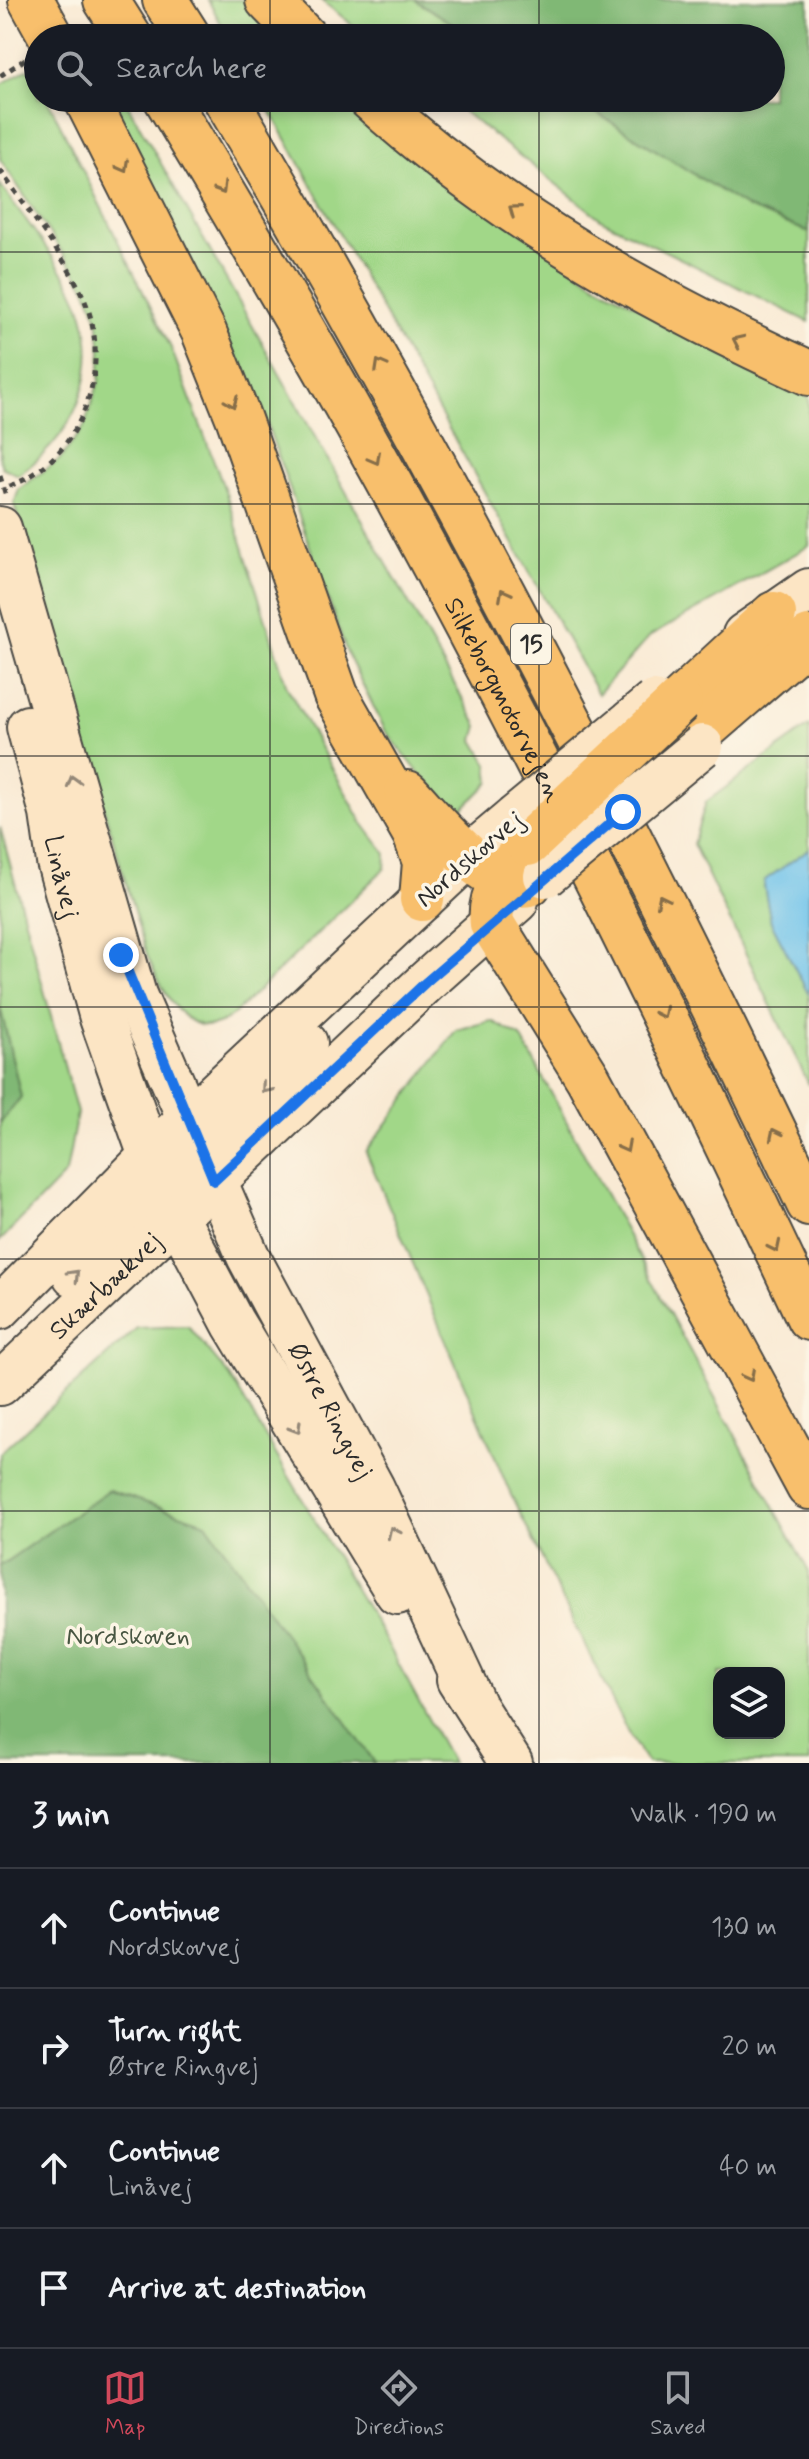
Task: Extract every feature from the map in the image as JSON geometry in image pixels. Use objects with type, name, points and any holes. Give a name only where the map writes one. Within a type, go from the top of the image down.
[{"type":"highway","points":[[31,0],[36,24]]},
{"type":"highway","points":[[106,0],[121,24]]},
{"type":"highway","points":[[165,0],[180,24]]},
{"type":"highway","points":[[268,0],[291,24]]},
{"type":"highway","points":[[93,112],[204,332],[238,417],[336,695],[415,834],[425,862],[422,899]]},
{"type":"highway","name":"Silkeborgmotorvejen","points":[[174,112],[290,306],[508,706],[642,971],[809,1318]]},
{"type":"highway","name":"Silkeborgmotorvejen","points":[[233,112],[324,265],[448,486],[685,946],[809,1204]]},
{"type":"highway","points":[[385,112],[409,134],[592,262],[721,333],[809,373]]},
{"type":"highway","points":[[797,614],[687,718],[516,859],[490,909],[492,924],[588,1078],[809,1487]]},
{"type":"highway","points":[[623,812],[687,718]]},
{"type":"highway","points":[[371,757],[516,859]]},
{"type":"main road","name":"Linåvej","points":[[2,509],[121,955],[183,1172]]},
{"type":"main road","name":"Linåvej","points":[[0,622],[51,813],[58,862],[101,1018],[183,1172]]},
{"type":"main road","points":[[687,718],[809,666]]},
{"type":"main road","name":"Nordskovvej","points":[[183,1172],[348,998],[422,899],[623,812]]},
{"type":"main road","points":[[0,1351],[183,1172],[492,924]]},
{"type":"main road","points":[[0,1308],[114,1194],[183,1172]]},
{"type":"main road","name":"Skærbækvej","points":[[0,1384],[183,1172]]},
{"type":"main road","name":"Østre Ringvej","points":[[183,1172],[248,1256],[373,1488],[474,1704]]},
{"type":"main road","name":"Østre Ringvej","points":[[183,1172],[233,1323],[386,1577],[511,1763]]},
{"type":"path","points":[[0,76],[24,59]]},
{"type":"path","points":[[0,170],[76,284],[89,312],[95,343],[88,404],[75,430],[2,509]]},
{"type":"green space","points":[[208,0],[248,0],[271,24],[221,24]]},
{"type":"green space","points":[[321,0],[415,0],[454,24],[351,24]]},
{"type":"green space","points":[[415,0],[809,0],[809,232],[748,208],[595,112],[785,112],[785,24],[454,24]]},
{"type":"green space","points":[[24,71],[24,112],[54,112],[171,348],[226,493],[287,687],[362,822],[386,854],[385,868],[233,1015],[218,1024],[203,1026],[179,1011],[160,984],[147,955],[14,504],[19,489],[60,459],[84,427],[99,381],[101,352],[97,317],[86,288],[0,159],[0,85]]},
{"type":"green space","points":[[111,112],[132,112],[478,726],[474,740],[488,764],[490,782],[459,812],[419,773],[385,730],[347,653],[260,404]]},
{"type":"green space","points":[[271,112],[353,112],[596,284],[809,397],[809,546],[649,637],[598,694]]},
{"type":"green space","points":[[464,112],[595,112],[748,208],[809,232],[809,322],[602,220]]},
{"type":"green space","points":[[0,184],[68,281],[81,308],[87,335],[88,362],[84,388],[74,412],[60,435],[18,475],[2,467],[0,460]]},
{"type":"green space","points":[[809,726],[809,849],[765,880],[764,886],[771,922],[809,995],[809,1085],[693,844],[706,802]]},
{"type":"green space","points":[[0,827],[77,1113],[66,1173],[0,1241],[0,1123],[21,1097],[0,1006]]},
{"type":"green space","points":[[0,1006],[21,1097],[0,1123]]},
{"type":"green space","points":[[491,1021],[521,1037],[809,1572],[809,1763],[647,1763],[628,1733],[510,1493],[366,1152],[456,1030]]},
{"type":"green space","points":[[188,1326],[231,1378],[387,1643],[452,1763],[375,1763],[206,1523],[109,1490],[0,1566],[0,1453],[137,1328]]},
{"type":"green space","name":"Nordskoven","points":[[109,1490],[206,1523],[375,1763],[0,1763],[0,1566]]},
{"type":"water","points":[[809,849],[809,995],[771,922],[764,886],[765,880]]},
{"type":"route","points":[[121,955],[214,1181],[257,1144],[426,982],[545,876],[623,812]]}]
